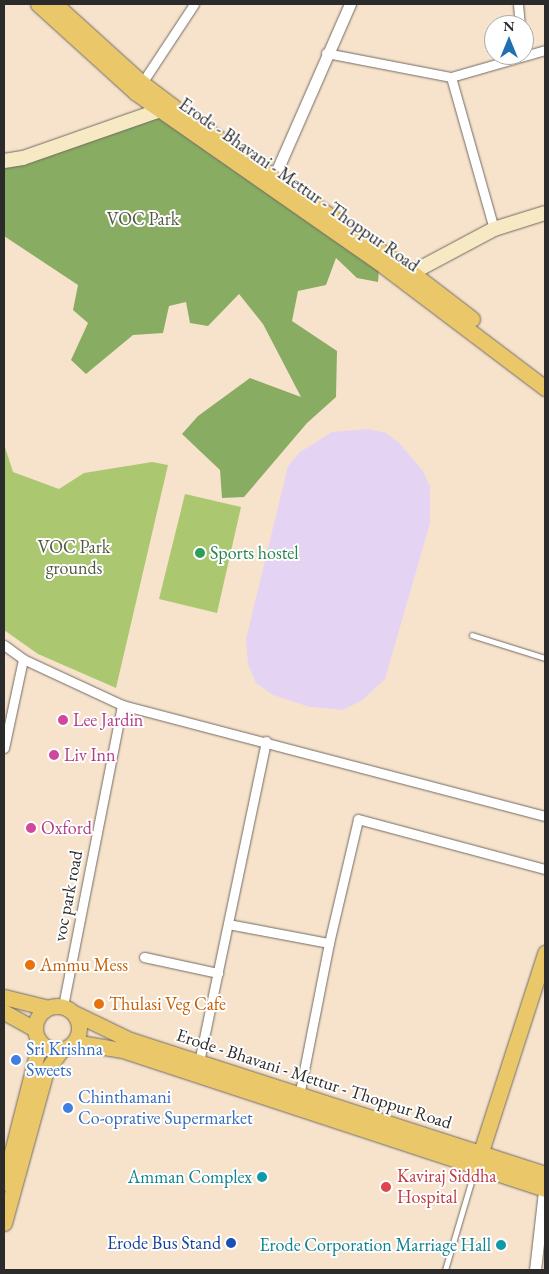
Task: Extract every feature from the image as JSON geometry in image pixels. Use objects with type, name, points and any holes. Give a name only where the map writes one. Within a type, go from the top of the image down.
[{"type":"main road","name":"Erode - Bhavani - Mettur - Thoppur Road","points":[[38,4],[139,88],[166,108],[274,181],[545,377]]},
{"type":"main road","name":"Erode - Bhavani - Mettur - Thoppur Road","points":[[55,4],[139,88]]},
{"type":"main road","points":[[4,161],[24,158],[166,108]]},
{"type":"main road","points":[[406,276],[494,229],[545,213]]},
{"type":"main road","name":"Erode - Bhavani - Mettur - Thoppur Road","points":[[406,276],[545,388]]},
{"type":"main road","points":[[478,1159],[545,953]]},
{"type":"main road","points":[[4,997],[48,1008],[69,1010],[80,1024],[68,1046],[46,1071],[4,1223]]},
{"type":"main road","points":[[4,1182],[38,1035],[37,1019],[48,1008]]},
{"type":"main road","name":"Erode - Bhavani - Mettur - Thoppur Road","points":[[69,1010],[130,1040],[299,1096],[545,1183]]},
{"type":"main road","name":"Erode - Bhavani - Mettur - Thoppur Road","points":[[4,1012],[38,1035],[50,1048],[68,1046],[122,1050],[478,1159]]},
{"type":"street","points":[[139,88],[194,4]]},
{"type":"street","points":[[274,181],[326,53],[350,4]]},
{"type":"street","points":[[326,53],[451,76],[491,65]]},
{"type":"street","points":[[451,76],[494,229]]},
{"type":"street","points":[[4,645],[23,659],[122,705],[266,741],[545,816]]},
{"type":"street","points":[[4,748],[23,659]]},
{"type":"street","name":"voc park road","points":[[69,1010],[122,705]]},
{"type":"street","points":[[199,1062],[266,741]]},
{"type":"street","points":[[299,1096],[329,943],[358,819],[545,869]]},
{"type":"street","points":[[228,924],[329,943]]},
{"type":"street","points":[[144,957],[218,973]]},
{"type":"street","points":[[535,1270],[545,1183]]},
{"type":"lane","points":[[472,635],[545,658]]},
{"type":"lane","points":[[445,1270],[478,1159]]},
{"type":"shaded area","points":[[368,429],[386,433],[399,443],[423,471],[430,487],[430,523],[385,679],[361,701],[343,710],[310,707],[273,695],[256,683],[248,664],[246,639],[288,466],[300,452],[332,432]]},
{"type":"green space","name":"VOC Park","points":[[161,117],[379,270],[378,282],[357,278],[336,258],[326,285],[298,291],[292,321],[337,351],[336,397],[307,423],[244,497],[222,498],[220,470],[182,434],[198,416],[250,378],[301,397],[263,324],[239,294],[208,326],[190,323],[186,302],[169,306],[163,333],[133,335],[86,374],[71,360],[88,323],[73,310],[78,285],[4,236],[4,167]]},
{"type":"green space","name":"VOC Park grounds","points":[[4,444],[13,472],[59,489],[84,473],[152,462],[168,465],[116,688],[38,654],[4,630]]},
{"type":"green space","name":"Sports hostel","points":[[185,494],[241,507],[217,613],[159,599]]},
{"type":"place","name":"Sports hostel","points":[[200,553]]},
{"type":"place","name":"Lee Jardin","points":[[63,720]]},
{"type":"place","name":"Liv Inn","points":[[54,755]]},
{"type":"place","name":"Oxford","points":[[31,828]]},
{"type":"place","name":"Ammu Mess","points":[[30,965]]},
{"type":"place","name":"Thulasi Veg Cafe","points":[[99,1004]]},
{"type":"place","name":"Sri Krishna Sweets","points":[[16,1060]]},
{"type":"place","name":"Chinthamani Co-oprative Supermarket","points":[[68,1108]]},
{"type":"place","name":"Amman Complex","points":[[262,1177]]},
{"type":"place","name":"Kaviraj Siddha Hospital","points":[[386,1187]]},
{"type":"place","name":"Erode Bus Stand","points":[[231,1243]]},
{"type":"place","name":"Erode Corporation Marriage Hall","points":[[501,1245]]}]
